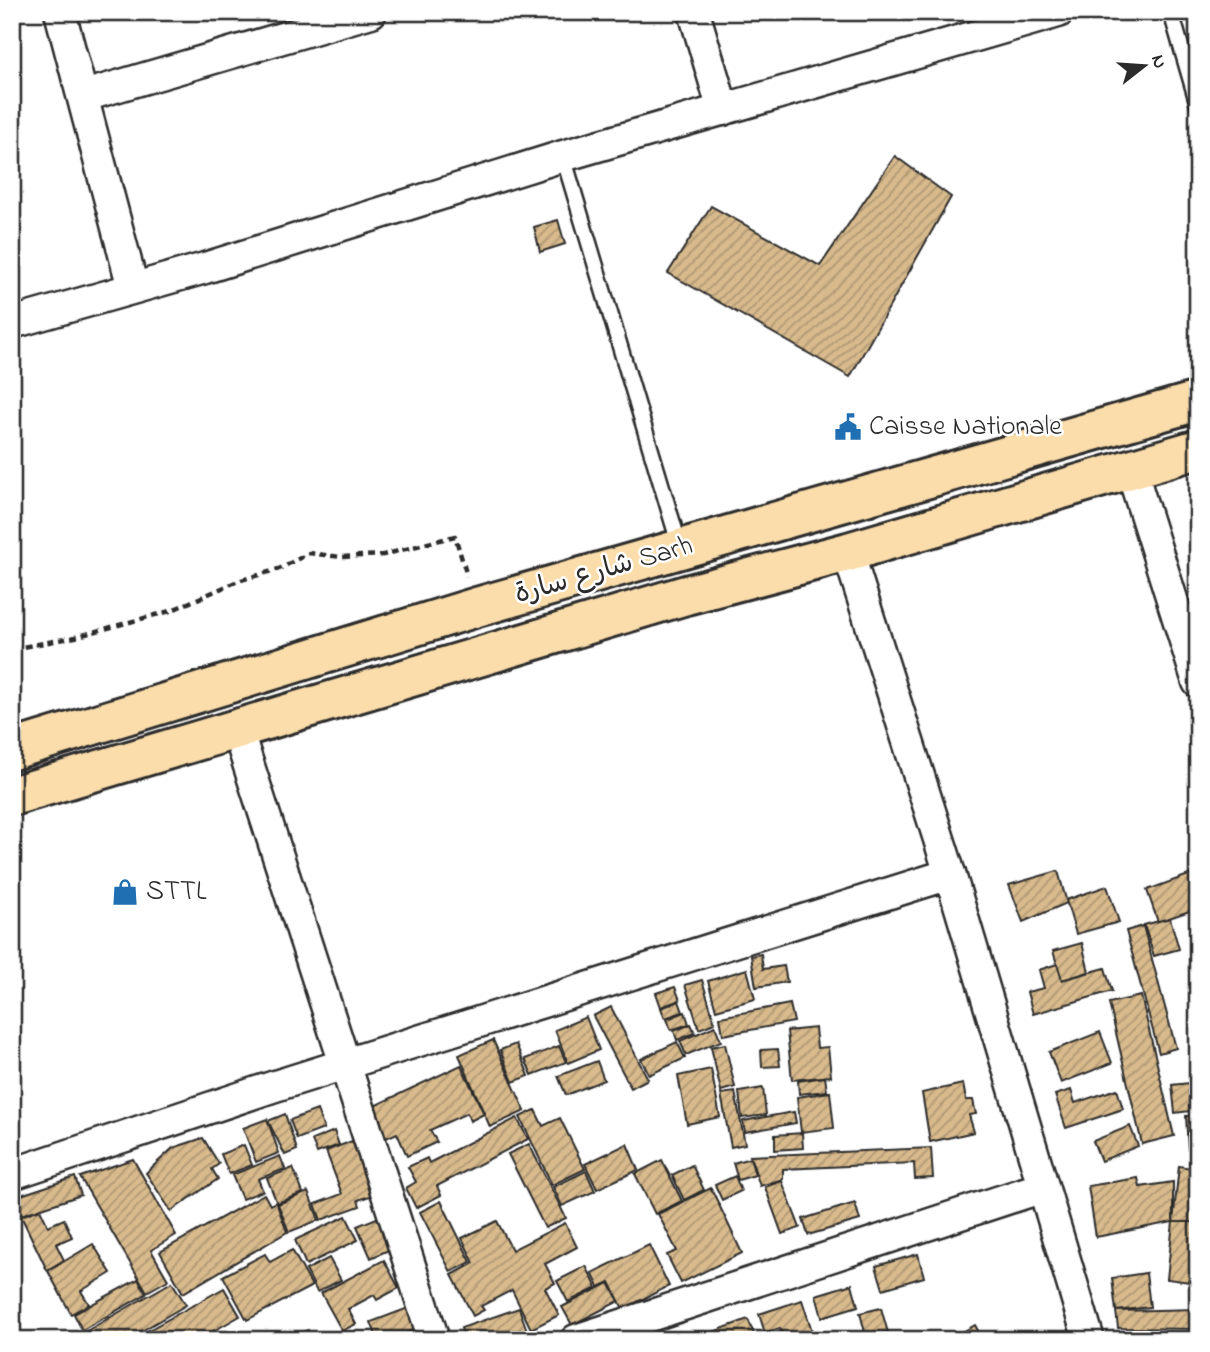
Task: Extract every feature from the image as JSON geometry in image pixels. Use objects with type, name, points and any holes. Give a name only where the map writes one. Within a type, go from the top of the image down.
[{"type":"highway","name":"شارع سارة Sarh","points":[[12,750],[477,607],[1198,401]]},
{"type":"highway","name":"شارع سارة Sarh","points":[[12,796],[686,595],[848,552],[1198,449]]},
{"type":"street","points":[[60,12],[133,288]]},
{"type":"street","points":[[84,96],[371,12]]},
{"type":"street","points":[[694,12],[723,110]]},
{"type":"street","points":[[12,323],[563,156],[1051,13]]},
{"type":"street","points":[[1131,469],[1198,682]]},
{"type":"street","points":[[848,552],[950,874],[1089,1340]]},
{"type":"street","points":[[237,729],[434,1340]]},
{"type":"street","points":[[12,1174],[346,1064],[950,874]]},
{"type":"street","points":[[576,1340],[1043,1187]]},
{"type":"lane","points":[[1171,12],[1198,106]]},
{"type":"lane","points":[[563,156],[681,550]]},
{"type":"path","points":[[12,649],[75,637],[170,611],[238,581],[279,569],[309,553],[341,557],[383,555],[455,536],[477,607]]},
{"type":"building","points":[[895,156],[951,197],[850,377],[668,273],[711,206],[820,266]]},
{"type":"building","points":[[558,220],[565,244],[540,252],[534,227]]},
{"type":"building","points":[[1058,871],[1067,903],[1023,922],[1009,885]]},
{"type":"building","points":[[1197,872],[1198,908],[1158,922],[1147,890]]},
{"type":"building","points":[[1107,886],[1119,922],[1076,934],[1066,900]]},
{"type":"building","points":[[1170,918],[1179,949],[1154,956],[1144,925]]},
{"type":"building","points":[[1143,926],[1176,1048],[1159,1053],[1126,931]]},
{"type":"building","points":[[1082,943],[1089,972],[1062,980],[1053,951]]},
{"type":"building","points":[[761,954],[763,969],[784,966],[787,982],[756,987],[751,956]]},
{"type":"building","points":[[1057,964],[1062,980],[1105,968],[1112,991],[1033,1014],[1027,992],[1044,988],[1039,970]]},
{"type":"building","points":[[747,969],[755,999],[716,1010],[708,981]]},
{"type":"building","points":[[702,980],[715,1023],[699,1029],[685,985]]},
{"type":"building","points":[[675,987],[680,1000],[661,1007],[656,993]]},
{"type":"building","points":[[1141,996],[1174,1136],[1142,1144],[1109,1003]]},
{"type":"building","points":[[679,1001],[683,1012],[665,1018],[661,1008]]},
{"type":"building","points":[[790,1004],[794,1022],[723,1035],[720,1017]]},
{"type":"building","points":[[611,1007],[648,1079],[631,1088],[593,1016]]},
{"type":"building","points":[[685,1012],[689,1024],[671,1030],[667,1019]]},
{"type":"building","points":[[586,1017],[599,1050],[568,1063],[555,1030]]},
{"type":"building","points":[[691,1024],[695,1033],[677,1040],[674,1031]]},
{"type":"building","points":[[715,1026],[721,1041],[686,1055],[680,1041]]},
{"type":"building","points":[[815,1028],[817,1048],[828,1047],[831,1076],[792,1080],[787,1031]]},
{"type":"building","points":[[1100,1032],[1112,1063],[1061,1083],[1049,1052]]},
{"type":"building","points":[[493,1040],[525,1111],[490,1127],[459,1055]]},
{"type":"building","points":[[677,1042],[685,1058],[649,1075],[641,1059]]},
{"type":"building","points":[[516,1044],[529,1076],[513,1082],[500,1050]]},
{"type":"building","points":[[725,1044],[735,1087],[721,1091],[711,1047]]},
{"type":"building","points":[[559,1046],[566,1062],[532,1075],[525,1059]]},
{"type":"building","points":[[778,1049],[780,1066],[762,1067],[761,1050]]},
{"type":"building","points":[[597,1061],[604,1080],[566,1095],[558,1076]]},
{"type":"building","points":[[461,1065],[484,1114],[470,1121],[467,1113],[430,1130],[437,1142],[407,1156],[397,1133],[384,1139],[370,1108]]},
{"type":"building","points":[[711,1069],[720,1117],[687,1124],[678,1076]]},
{"type":"building","points":[[825,1077],[827,1091],[799,1094],[798,1081]]},
{"type":"building","points":[[1198,1082],[1198,1110],[1175,1113],[1172,1085]]},
{"type":"building","points":[[963,1084],[966,1100],[973,1100],[976,1114],[969,1115],[974,1132],[930,1142],[922,1093]]},
{"type":"building","points":[[763,1088],[766,1115],[742,1118],[739,1092]]},
{"type":"building","points":[[1117,1089],[1123,1109],[1066,1128],[1055,1095],[1071,1090],[1075,1103]]},
{"type":"building","points":[[735,1092],[745,1144],[731,1147],[721,1094]]},
{"type":"building","points":[[830,1092],[834,1128],[801,1132],[797,1097]]},
{"type":"building","points":[[317,1110],[324,1129],[297,1139],[290,1120]]},
{"type":"building","points":[[535,1110],[543,1126],[560,1118],[585,1169],[552,1185],[520,1117]]},
{"type":"building","points":[[794,1112],[796,1123],[745,1132],[743,1121]]},
{"type":"building","points":[[285,1114],[297,1150],[285,1155],[268,1121]]},
{"type":"building","points":[[1198,1115],[1198,1148],[1188,1149],[1186,1116]]},
{"type":"building","points":[[517,1118],[528,1139],[437,1186],[441,1195],[416,1208],[406,1188],[416,1182],[408,1167],[427,1158],[429,1163]]},
{"type":"building","points":[[267,1119],[279,1153],[256,1162],[243,1128]]},
{"type":"building","points":[[1130,1126],[1138,1146],[1101,1161],[1093,1141]]},
{"type":"building","points":[[334,1131],[339,1145],[317,1153],[312,1140]]},
{"type":"building","points":[[802,1133],[803,1148],[775,1150],[775,1135]]},
{"type":"building","points":[[203,1138],[219,1164],[212,1169],[218,1179],[171,1211],[146,1173],[173,1148]]},
{"type":"building","points":[[352,1141],[373,1195],[358,1200],[360,1206],[321,1220],[315,1204],[342,1194],[326,1151]]},
{"type":"building","points":[[529,1144],[566,1218],[545,1228],[508,1154]]},
{"type":"building","points":[[627,1144],[638,1170],[597,1189],[585,1164]]},
{"type":"building","points":[[244,1145],[252,1165],[229,1174],[221,1154]]},
{"type":"building","points":[[931,1148],[933,1178],[915,1179],[914,1163],[783,1169],[783,1179],[760,1186],[750,1156]]},
{"type":"building","points":[[280,1156],[285,1169],[258,1179],[263,1191],[242,1199],[232,1175]]},
{"type":"building","points":[[750,1158],[755,1175],[738,1180],[733,1163]]},
{"type":"building","points":[[133,1159],[176,1235],[151,1250],[168,1280],[147,1292],[80,1177]]},
{"type":"building","points":[[662,1160],[682,1201],[655,1214],[635,1174]]},
{"type":"building","points":[[692,1165],[704,1190],[684,1200],[672,1175]]},
{"type":"building","points":[[1179,1166],[1198,1169],[1198,1222],[1173,1222]]},
{"type":"building","points":[[293,1168],[303,1193],[277,1203],[267,1178]]},
{"type":"building","points":[[586,1171],[595,1191],[562,1206],[553,1187]]},
{"type":"building","points":[[735,1176],[741,1191],[722,1200],[715,1185]]},
{"type":"building","points":[[75,1177],[81,1195],[18,1216],[12,1198]]},
{"type":"building","points":[[1138,1178],[1140,1187],[1173,1182],[1173,1222],[1096,1237],[1088,1186]]},
{"type":"building","points":[[782,1181],[800,1228],[782,1234],[765,1187]]},
{"type":"building","points":[[711,1188],[742,1253],[681,1283],[667,1255],[677,1251],[658,1214]]},
{"type":"building","points":[[308,1192],[319,1220],[289,1232],[278,1204]]},
{"type":"building","points":[[264,1194],[270,1205],[276,1202],[287,1232],[183,1293],[160,1252]]},
{"type":"building","points":[[441,1201],[471,1262],[451,1272],[420,1212]]},
{"type":"building","points":[[855,1203],[860,1220],[808,1235],[803,1219]]},
{"type":"building","points":[[40,1209],[48,1226],[64,1219],[72,1237],[56,1244],[64,1260],[47,1270],[21,1216]]},
{"type":"building","points":[[346,1216],[358,1240],[306,1265],[295,1240]]},
{"type":"building","points":[[379,1217],[393,1248],[371,1258],[357,1226]]},
{"type":"building","points":[[497,1221],[512,1250],[565,1223],[577,1247],[545,1264],[555,1283],[545,1288],[559,1315],[531,1329],[512,1290],[481,1306],[484,1310],[473,1316],[452,1275],[474,1263],[462,1238]]},
{"type":"building","points":[[1173,1222],[1198,1222],[1198,1283],[1167,1279]]},
{"type":"building","points":[[93,1244],[111,1273],[81,1291],[89,1304],[71,1314],[48,1271]]},
{"type":"building","points":[[649,1245],[669,1286],[623,1309],[610,1282],[599,1287],[592,1273]]},
{"type":"building","points":[[292,1250],[312,1286],[247,1320],[223,1276],[265,1254],[270,1262]]},
{"type":"building","points":[[918,1254],[924,1277],[883,1289],[876,1266]]},
{"type":"building","points":[[329,1258],[341,1280],[317,1292],[306,1270]]},
{"type":"building","points":[[384,1260],[399,1288],[377,1300],[374,1295],[348,1309],[356,1324],[342,1331],[321,1293]]},
{"type":"building","points":[[586,1266],[597,1288],[568,1302],[557,1281]]},
{"type":"building","points":[[1146,1273],[1150,1307],[1116,1311],[1112,1278]]},
{"type":"building","points":[[138,1279],[146,1294],[82,1330],[74,1314]]},
{"type":"building","points":[[172,1282],[186,1305],[126,1340],[87,1340],[83,1333]]},
{"type":"building","points":[[609,1283],[619,1301],[572,1325],[562,1307]]},
{"type":"building","points":[[852,1284],[858,1306],[822,1317],[816,1295]]},
{"type":"building","points":[[224,1288],[240,1316],[203,1337],[204,1340],[131,1340]]},
{"type":"building","points":[[802,1300],[814,1337],[784,1340],[780,1328],[765,1333],[759,1314]]},
{"type":"building","points":[[411,1307],[419,1328],[389,1340],[378,1340],[371,1322]]},
{"type":"building","points":[[519,1308],[530,1339],[465,1340],[461,1328]]},
{"type":"building","points":[[881,1308],[890,1340],[867,1340],[860,1313]]},
{"type":"building","points":[[1198,1309],[1198,1329],[1118,1328],[1116,1311]]},
{"type":"building","points":[[748,1319],[756,1339],[771,1333],[773,1340],[707,1340],[705,1335]]},
{"type":"building","points":[[975,1325],[983,1340],[948,1340]]},
{"type":"building","points":[[308,1330],[312,1340],[296,1340],[294,1335]]},
{"type":"place","name":"Caisse Nationale","points":[[848,427]]},
{"type":"place","name":"STTL","points":[[125,892]]}]
